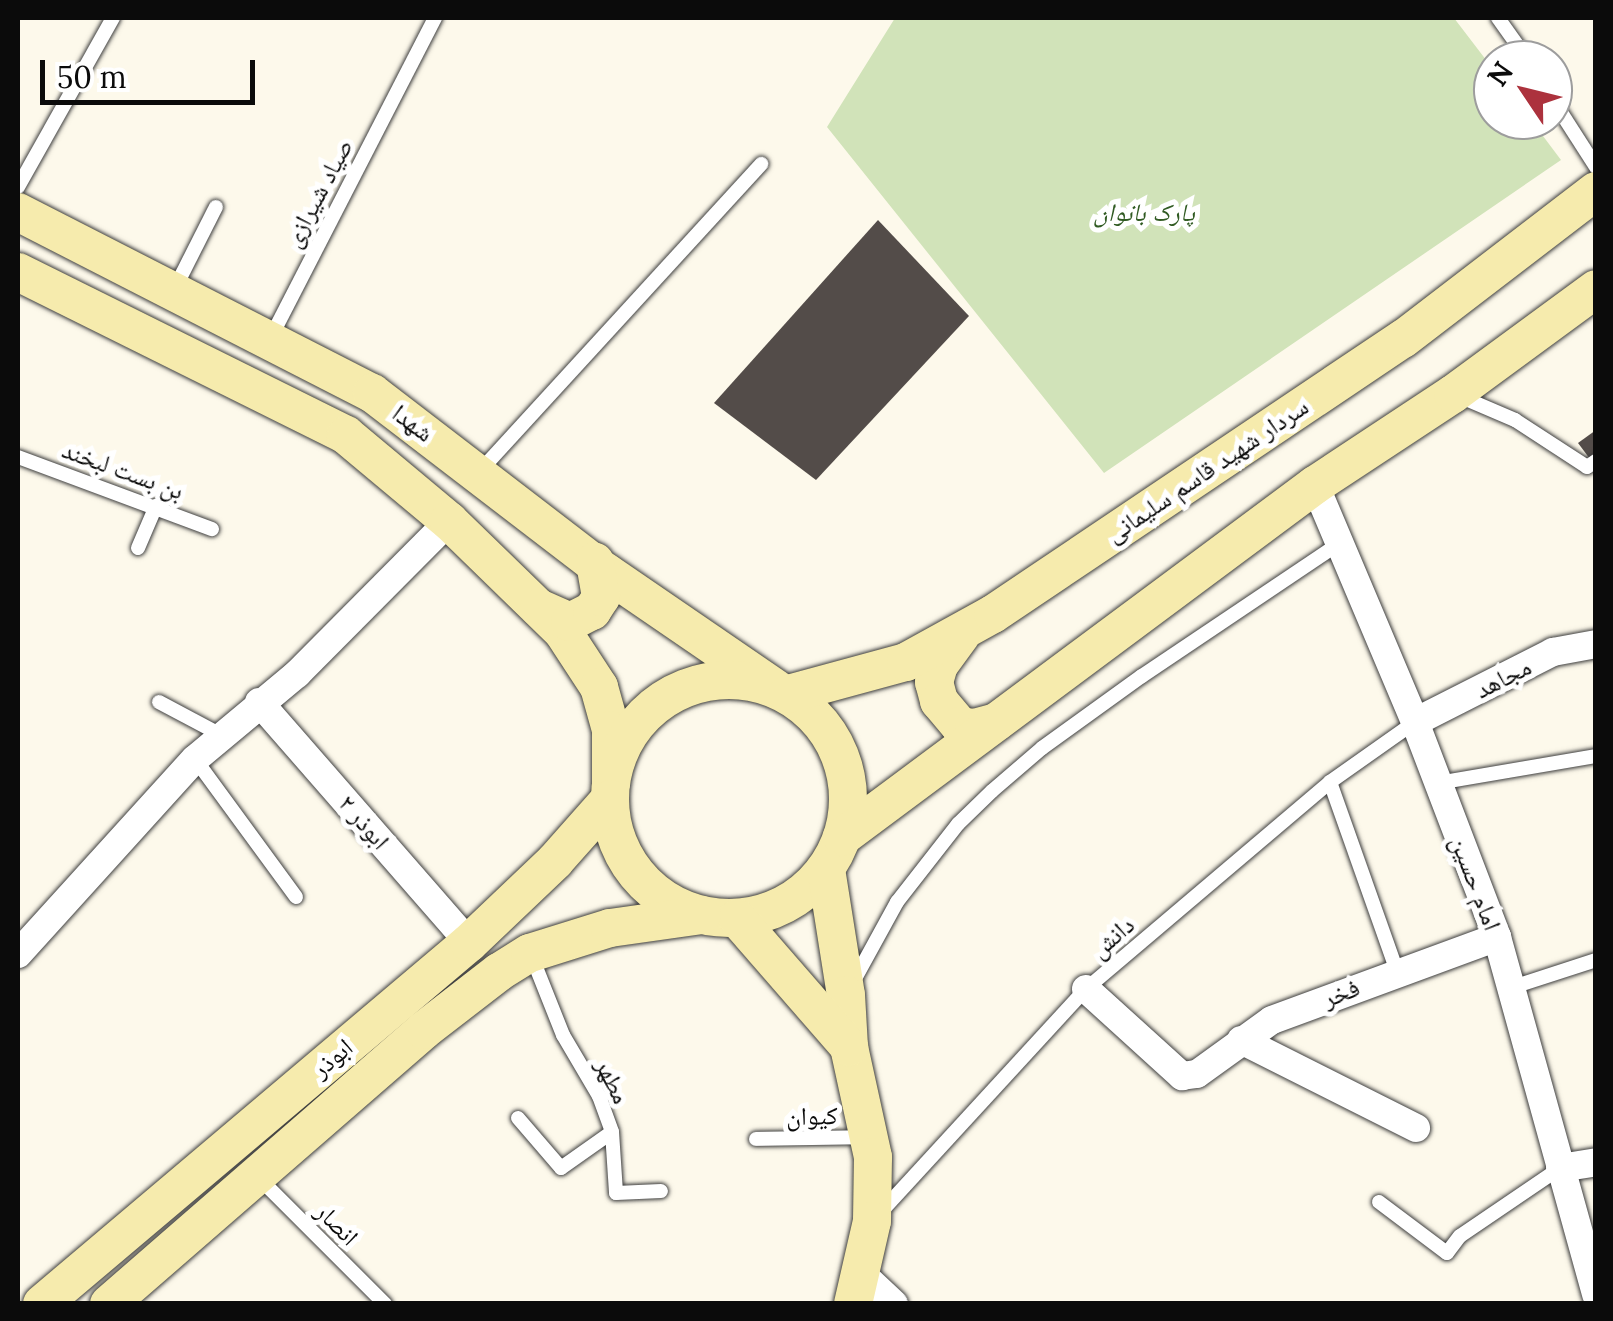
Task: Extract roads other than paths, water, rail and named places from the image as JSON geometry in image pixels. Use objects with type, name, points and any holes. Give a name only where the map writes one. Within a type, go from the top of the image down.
[{"type":"main road","name":"سردار شهید قاسم سلیمانی","points":[[782,691],[906,662],[965,629],[1403,340],[1596,190]]},
{"type":"main road","name":"شهدا","points":[[18,212],[372,393],[595,562],[782,691]]},
{"type":"main road","name":"شهدا","points":[[18,272],[346,435],[450,521],[563,632],[599,687],[612,730],[610,791]]},
{"type":"main road","points":[[857,1288],[872,1222],[870,1137],[848,1047],[834,853],[849,805],[846,772],[834,741],[815,714],[782,691],[740,679],[704,682],[670,695],[642,718],[621,748],[610,791],[614,831],[627,860],[646,886],[672,904],[720,917],[771,910],[802,894],[834,853],[996,722],[1315,485],[1453,394],[1596,289]]},
{"type":"main road","points":[[536,608],[570,622],[592,611],[601,597],[595,562]]},
{"type":"main road","points":[[965,629],[939,664],[934,682],[939,701],[960,726],[974,728],[996,722]]},
{"type":"main road","name":"ابوذر","points":[[109,1304],[257,1176],[413,1015],[470,942],[554,861],[610,791]]},
{"type":"main road","points":[[720,917],[848,1047]]},
{"type":"main road","name":"ابوذر","points":[[42,1304],[413,1015],[530,953],[610,928],[720,917]]},
{"type":"street","name":"امام حسین","points":[[1315,485],[1415,722],[1497,937],[1596,1295]]},
{"type":"street","points":[[18,954],[195,759],[310,661],[450,521]]},
{"type":"street","name":"مجاهد","points":[[1415,722],[1553,652],[1596,644]]},
{"type":"street","name":"ابوذر ۲","points":[[259,702],[470,942]]},
{"type":"street","name":"فخر","points":[[1086,989],[1170,1070],[1182,1076],[1197,1074],[1272,1020],[1497,937]]},
{"type":"street","points":[[1241,1040],[1416,1128]]},
{"type":"street","points":[[1560,1168],[1596,1162]]},
{"type":"street","points":[[857,1288],[894,1304]]},
{"type":"lane","points":[[18,187],[113,18]]},
{"type":"lane","name":"صیاد شیرازی","points":[[271,338],[435,18]]},
{"type":"lane","points":[[1498,18],[1514,40]]},
{"type":"lane","points":[[1573,131],[1596,167]]},
{"type":"lane","points":[[479,472],[761,164]]},
{"type":"lane","points":[[174,290],[216,207]]},
{"type":"lane","points":[[1453,394],[1515,420],[1587,467],[1596,461]]},
{"type":"lane","name":"بن بست لبخند","points":[[18,456],[212,529]]},
{"type":"lane","points":[[138,548],[156,506]]},
{"type":"lane","points":[[846,995],[897,902],[958,824],[992,791],[1042,748],[1142,676],[1340,543]]},
{"type":"lane","points":[[159,702],[221,736]]},
{"type":"lane","name":"دانش","points":[[872,1222],[1086,989],[1330,782],[1415,722]]},
{"type":"lane","points":[[1438,784],[1596,756]]},
{"type":"lane","points":[[195,759],[296,896]]},
{"type":"lane","points":[[1330,782],[1397,971]]},
{"type":"lane","name":"مطهر","points":[[530,953],[563,1035],[599,1096],[612,1132],[616,1193],[661,1191]]},
{"type":"lane","points":[[1509,988],[1596,960]]},
{"type":"lane","points":[[518,1118],[561,1168],[612,1132]]},
{"type":"lane","name":"کیوان","points":[[756,1140],[870,1137]]},
{"type":"lane","points":[[1378,1202],[1447,1253],[1460,1236],[1560,1168]]},
{"type":"lane","name":"انصار","points":[[257,1176],[385,1304]]},
{"type":"park label","name":"پارک بانوان","points":[[1144,212]]}]
